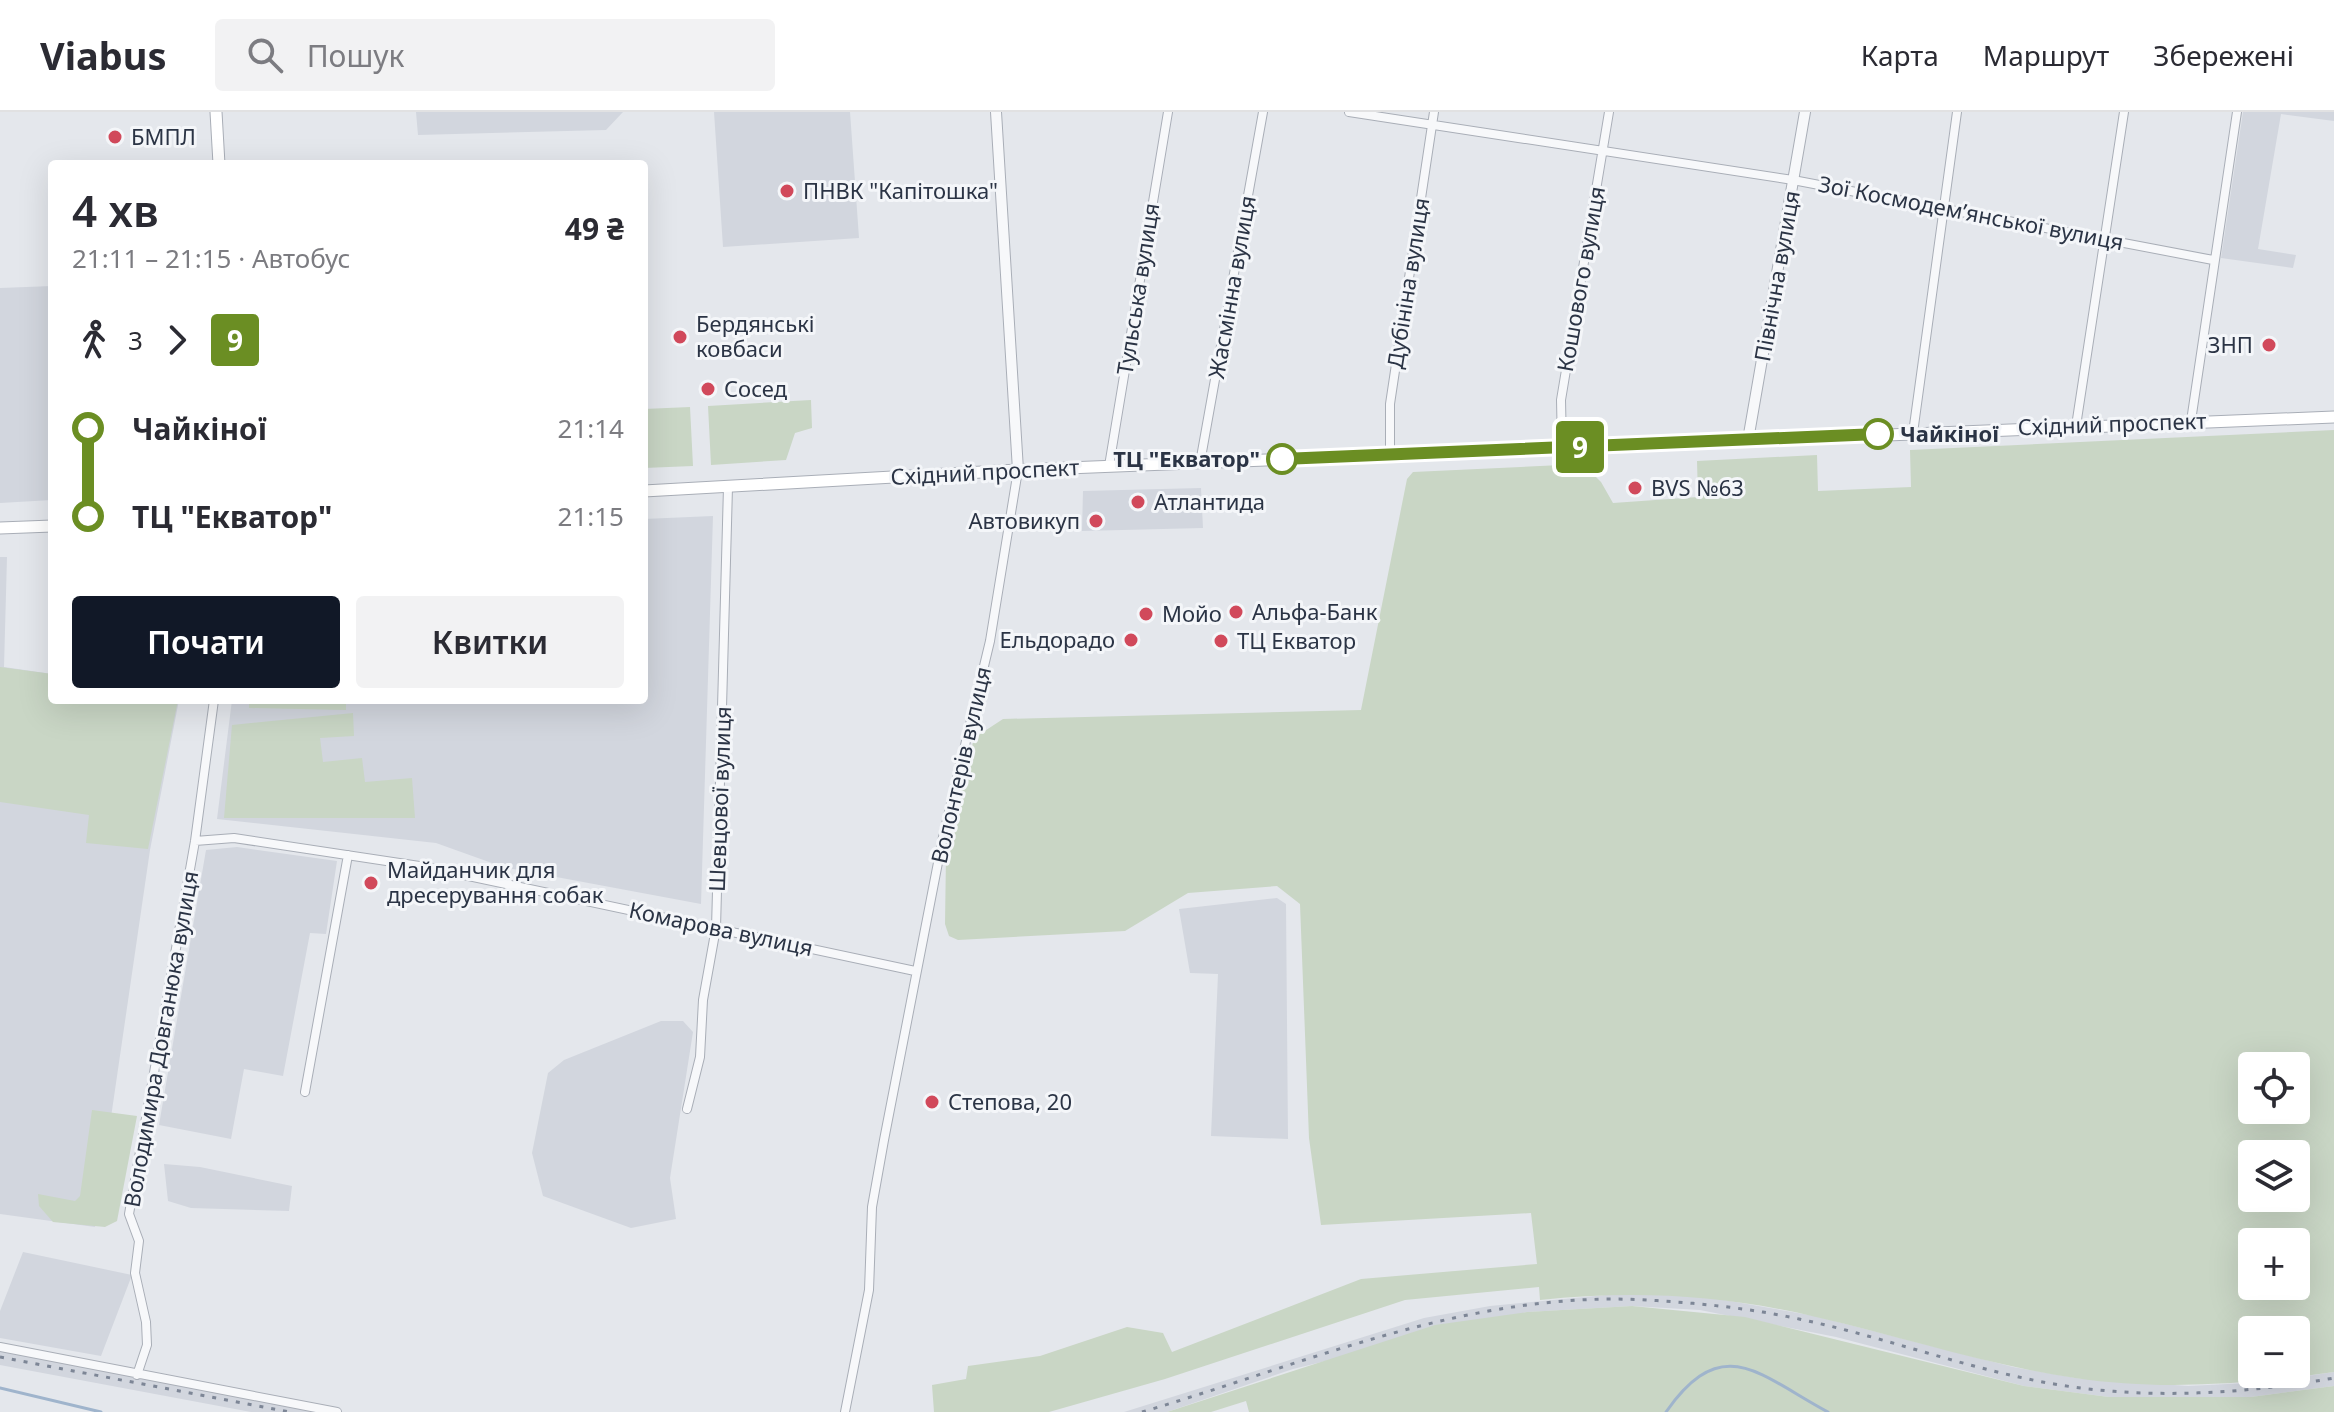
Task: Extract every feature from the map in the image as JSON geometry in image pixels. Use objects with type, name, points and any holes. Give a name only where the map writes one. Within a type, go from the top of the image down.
[{"type":"main road","points":[[216,112],[219,160]]},
{"type":"main road","name":"Східний проспект","points":[[648,491],[1109,466],[2334,417]]},
{"type":"main road","points":[[0,528],[48,526]]},
{"type":"street","name":"Волонтерів вулиця","points":[[845,1412],[869,1290],[872,1207],[915,971],[990,641],[1018,470],[996,112]]},
{"type":"street","name":"Тульська вулиця","points":[[1109,466],[1168,112]]},
{"type":"street","name":"Жасмінна вулиця","points":[[1200,463],[1263,112]]},
{"type":"street","name":"Зої Космодем’янської вулиця","points":[[1349,112],[1793,180],[2213,260]]},
{"type":"street","name":"Дубініна вулиця","points":[[1390,454],[1390,404],[1434,112]]},
{"type":"street","name":"Кошового вулиця","points":[[1562,447],[1561,400],[1609,112]]},
{"type":"street","name":"Північна вулиця","points":[[1748,440],[1805,112]]},
{"type":"street","points":[[1913,433],[1957,112]]},
{"type":"street","points":[[2076,426],[2124,112]]},
{"type":"street","points":[[2191,421],[2237,112]]},
{"type":"street","name":"Шевцової вулиця","points":[[687,1109],[700,1057],[702,1006],[716,928],[728,487]]},
{"type":"street","name":"Володимира Довганюка вулиця","points":[[137,1375],[147,1345],[146,1322],[135,1273],[139,1241],[129,1214],[195,841],[213,704]]},
{"type":"street","name":"Комарова вулиця","points":[[195,841],[234,838],[426,867],[915,971]]},
{"type":"street","points":[[305,1092],[348,855]]},
{"type":"street","points":[[0,1347],[337,1412]]},
{"type":"shaded area","points":[[416,112],[623,112],[606,130],[418,135]]},
{"type":"shaded area","name":"ПНВК \"Капітошка\"","points":[[714,112],[850,112],[859,238],[723,247]]},
{"type":"shaded area","points":[[2243,112],[2334,112],[2334,121],[2281,114],[2258,249],[2296,255],[2293,268],[2221,258]]},
{"type":"shaded area","points":[[48,286],[48,500],[0,503],[0,288]]},
{"type":"shaded area","points":[[1201,488],[1203,528],[1082,531],[1083,491]]},
{"type":"shaded area","points":[[713,516],[701,904],[503,867],[436,843],[217,819],[231,704],[648,704],[648,519]]},
{"type":"shaded area","points":[[0,557],[7,557],[4,667],[48,673],[48,704],[178,704],[150,850],[95,1227],[0,1214]]},
{"type":"shaded area","points":[[237,847],[337,861],[326,934],[310,933],[283,1076],[244,1069],[231,1139],[159,1125],[206,850]]},
{"type":"shaded area","points":[[1277,898],[1286,904],[1288,1139],[1211,1136],[1218,974],[1190,973],[1179,909]]},
{"type":"shaded area","points":[[661,1021],[683,1021],[693,1032],[670,1178],[676,1219],[631,1228],[543,1196],[532,1153],[548,1073],[564,1060]]},
{"type":"shaded area","points":[[164,1164],[200,1167],[292,1186],[289,1211],[191,1208],[168,1201]]},
{"type":"shaded area","points":[[23,1252],[132,1275],[101,1356],[0,1338],[0,1311]]},
{"type":"shaded area","points":[[1638,1292],[1713,1298],[1815,1316],[2013,1367],[2076,1378],[2188,1386],[2238,1383],[2238,1388],[2310,1388],[2310,1376],[2334,1372],[2334,1386],[2251,1397],[2109,1397],[2024,1386],[1836,1337],[1700,1310],[1632,1306],[1527,1312],[1293,1369],[1167,1412],[1124,1412],[1424,1318],[1490,1306]]},
{"type":"shaded area","points":[[0,1349],[332,1412],[251,1412],[0,1365]]},
{"type":"green space","points":[[811,400],[812,428],[795,433],[786,460],[711,465],[708,406]]},
{"type":"green space","points":[[690,407],[693,466],[648,468],[648,409]]},
{"type":"green space","points":[[2334,430],[2334,1372],[2310,1375],[2310,1316],[2238,1316],[2238,1382],[2140,1384],[2075,1378],[2010,1366],[1816,1317],[1748,1304],[1645,1295],[1540,1300],[1539,1287],[1405,1300],[1165,1379],[1049,1412],[934,1412],[932,1385],[966,1379],[968,1366],[1040,1356],[1127,1327],[1163,1333],[1172,1352],[1361,1279],[1537,1264],[1531,1213],[1321,1225],[1309,1138],[1300,904],[1277,886],[1188,893],[1125,931],[958,940],[949,936],[945,924],[946,855],[974,738],[1003,719],[1361,710],[1407,479],[1413,472],[1583,464],[1601,482],[1613,503],[1698,497],[1697,461],[1817,455],[1818,491],[1911,487],[1910,450]]},
{"type":"green space","points":[[0,667],[48,673],[48,704],[177,704],[148,849],[86,843],[89,815],[0,802]]},
{"type":"green space","points":[[249,704],[346,704],[346,710],[249,708]]},
{"type":"green space","points":[[353,713],[354,736],[320,738],[323,762],[362,758],[365,782],[412,778],[415,818],[224,818],[232,725]]},
{"type":"green space","points":[[92,1110],[137,1116],[117,1221],[105,1227],[53,1222],[39,1206],[38,1194],[75,1201],[80,1196]]},
{"type":"green space","points":[[1632,1306],[1745,1317],[2024,1386],[2109,1397],[2251,1397],[2334,1386],[2334,1412],[1249,1412],[1246,1401],[1211,1412],[1167,1412],[1435,1325],[1527,1312]]},
{"type":"waterway","points":[[1666,1412],[1686,1387],[1706,1373],[1724,1367],[1761,1374],[1828,1412]]},
{"type":"waterway","points":[[0,1388],[101,1412]]},
{"type":"railway","points":[[1142,1412],[1390,1334],[1517,1306],[1581,1300],[1666,1301],[1761,1312],[1831,1326],[2022,1378],[2089,1389],[2194,1393],[2265,1388],[2334,1378]]},
{"type":"railway","points":[[0,1357],[290,1412]]},
{"type":"bus line","name":"9","points":[[1282,459],[1878,434]]},
{"type":"place","name":"БМПЛ","points":[[115,137]]},
{"type":"place","name":"ПНВК \"Капітошка\"","points":[[787,191]]},
{"type":"place","name":"Бердянські ковбаси","points":[[680,337]]},
{"type":"place","name":"ЗНП","points":[[2269,345]]},
{"type":"place","name":"Сосед","points":[[708,389]]},
{"type":"place","name":"Чайкіної","points":[[1878,434]]},
{"type":"place","name":"ТЦ \"Екватор\"","points":[[1282,459]]},
{"type":"place","name":"BVS №63","points":[[1635,488]]},
{"type":"place","name":"Атлантида","points":[[1138,502]]},
{"type":"place","name":"Автовикуп","points":[[1096,521]]},
{"type":"place","name":"Альфа-Банк","points":[[1236,612]]},
{"type":"place","name":"Мойо","points":[[1146,614]]},
{"type":"place","name":"Ельдорадо","points":[[1131,640]]},
{"type":"place","name":"ТЦ Екватор","points":[[1221,641]]},
{"type":"place","name":"Майданчик для дресерування собак","points":[[371,883]]},
{"type":"place","name":"Степова, 20","points":[[932,1102]]}]
